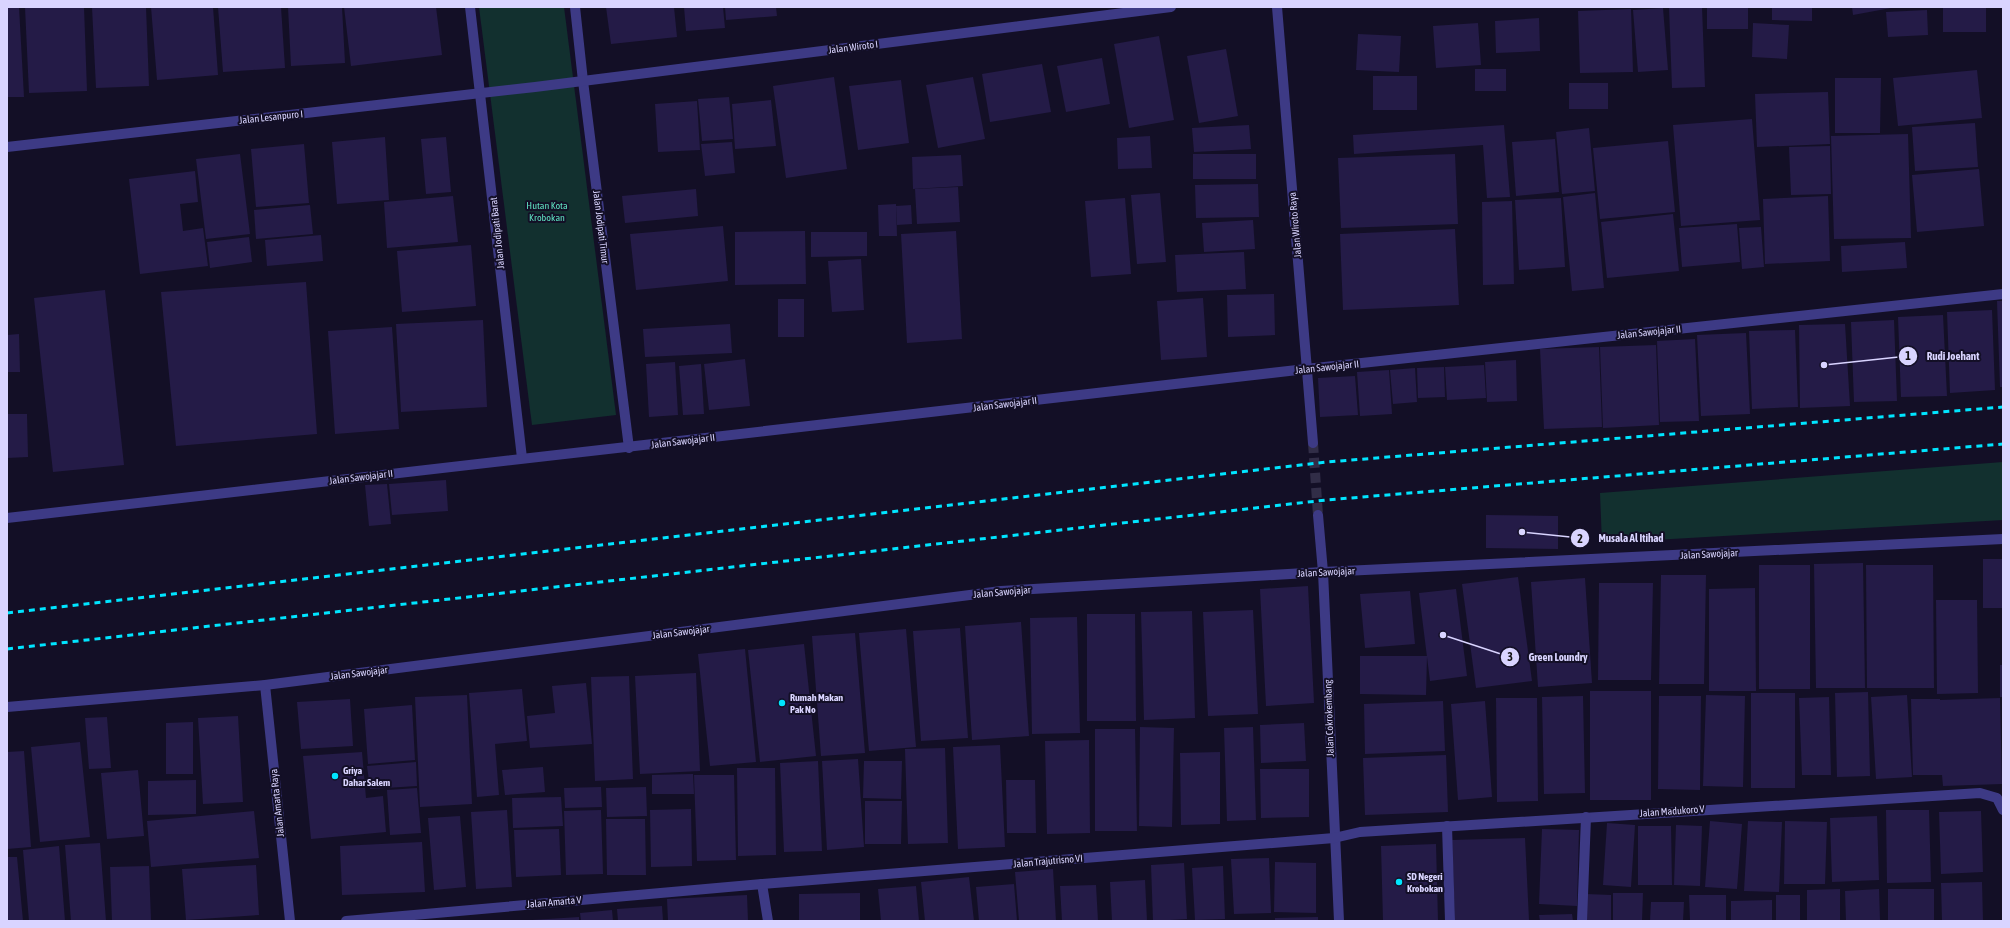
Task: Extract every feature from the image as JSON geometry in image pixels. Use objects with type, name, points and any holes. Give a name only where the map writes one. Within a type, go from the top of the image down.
[{"type":"street","name":"Jalan Jodipati Barat","points":[[470,7],[522,458]]},
{"type":"street","name":"Jalan Jodipati Timur","points":[[575,7],[629,448]]},
{"type":"street","name":"Jalan Wiroto I","points":[[535,87],[1171,7]]},
{"type":"street","name":"Jalan Wiroto Raya","points":[[1277,7],[1313,443]]},
{"type":"street","name":"Jalan Lesanpuro I","points":[[7,147],[535,87]]},
{"type":"street","name":"Jalan Sawojajar II","points":[[7,518],[522,458],[629,448],[1306,369],[2003,294]]},
{"type":"street","name":"Jalan Cokrokembang","points":[[1318,515],[1323,572],[1339,921]]},
{"type":"street","name":"Jalan Sawojajar","points":[[7,707],[265,685],[1001,591],[1323,572],[2003,540]]},
{"type":"street","name":"Jalan Amarta Raya","points":[[265,685],[290,921]]},
{"type":"street","name":"Jalan Madukoro V","points":[[1334,838],[1360,832],[1980,792],[1997,798],[2003,810]]},
{"type":"street","points":[[1582,921],[1586,817]]},
{"type":"street","points":[[1447,826],[1450,921]]},
{"type":"street","name":"Jalan Trajutrisno VI","points":[[762,884],[1334,838]]},
{"type":"street","points":[[762,884],[768,921]]},
{"type":"street","name":"Jalan Amarta V","points":[[346,921],[762,884]]},
{"type":"green space","name":"Hutan Kota Krobokan","points":[[479,7],[564,7],[616,415],[532,425]]},
{"type":"green space","points":[[2003,462],[2003,520],[1602,543],[1600,493]]},
{"type":"building","points":[[7,7],[19,7],[24,97],[7,97]]},
{"type":"building","points":[[25,7],[84,7],[87,91],[29,93]]},
{"type":"building","points":[[92,7],[146,7],[149,86],[96,88]]},
{"type":"building","points":[[151,7],[213,7],[218,75],[157,80]]},
{"type":"building","points":[[218,7],[281,7],[285,68],[223,72]]},
{"type":"building","points":[[288,7],[342,7],[345,63],[291,66]]},
{"type":"building","points":[[344,7],[436,7],[442,55],[351,66]]},
{"type":"building","points":[[606,7],[674,7],[677,37],[611,44]]},
{"type":"building","points":[[684,7],[723,7],[725,28],[686,31]]},
{"type":"building","points":[[725,7],[776,7],[777,16],[726,20]]},
{"type":"building","points":[[1669,7],[1702,7],[1705,87],[1672,88]]},
{"type":"building","points":[[1707,7],[1748,7],[1748,29],[1707,29]]},
{"type":"building","points":[[1772,7],[1812,7],[1812,21],[1772,20]]},
{"type":"building","points":[[1852,7],[1891,7],[1891,8],[1853,15]]},
{"type":"building","points":[[1663,8],[1668,70],[1638,72],[1633,10]]},
{"type":"building","points":[[1943,8],[1986,8],[1986,32],[1943,32]]},
{"type":"building","points":[[1631,9],[1633,72],[1580,73],[1578,11]]},
{"type":"building","points":[[1927,10],[1928,35],[1888,37],[1886,12]]},
{"type":"building","points":[[1539,18],[1540,51],[1496,53],[1495,21]]},
{"type":"building","points":[[1478,23],[1481,65],[1436,68],[1433,26]]},
{"type":"building","points":[[1753,23],[1789,25],[1787,59],[1752,57]]},
{"type":"building","points":[[1358,34],[1401,36],[1399,72],[1356,70]]},
{"type":"building","points":[[1159,36],[1174,120],[1129,128],[1114,44]]},
{"type":"building","points":[[1226,49],[1238,116],[1199,123],[1187,56]]},
{"type":"building","points":[[1102,58],[1110,104],[1066,112],[1057,66]]},
{"type":"building","points":[[1042,64],[1051,112],[990,122],[982,74]]},
{"type":"building","points":[[1475,69],[1506,69],[1506,91],[1475,91]]},
{"type":"building","points":[[1977,70],[1982,118],[1898,126],[1893,78]]},
{"type":"building","points":[[1373,76],[1417,76],[1417,110],[1373,110]]},
{"type":"building","points":[[834,77],[847,169],[786,178],[773,86]]},
{"type":"building","points":[[973,77],[985,139],[938,148],[926,85]]},
{"type":"building","points":[[1835,78],[1881,78],[1880,133],[1835,133]]},
{"type":"building","points":[[901,80],[909,143],[858,150],[849,86]]},
{"type":"building","points":[[1569,83],[1608,83],[1608,109],[1569,109]]},
{"type":"building","points":[[1828,92],[1830,144],[1757,147],[1755,94]]},
{"type":"building","points":[[729,97],[733,139],[702,141],[698,99]]},
{"type":"building","points":[[771,100],[776,146],[735,149],[732,104]]},
{"type":"building","points":[[697,101],[700,150],[658,152],[655,104]]},
{"type":"building","points":[[1752,119],[1760,220],[1681,226],[1673,125]]},
{"type":"building","points":[[1975,123],[1978,167],[1915,171],[1912,127]]},
{"type":"building","points":[[1249,125],[1251,149],[1194,152],[1192,128]]},
{"type":"building","points":[[1504,125],[1510,197],[1487,198],[1483,145],[1354,154],[1353,135]]},
{"type":"building","points":[[1589,128],[1595,191],[1562,194],[1556,132]]},
{"type":"building","points":[[1908,134],[1911,238],[1834,239],[1831,136]]},
{"type":"building","points":[[1150,136],[1152,168],[1118,169],[1117,138]]},
{"type":"building","points":[[385,137],[389,200],[337,204],[332,142]]},
{"type":"building","points":[[446,137],[451,192],[426,194],[421,139]]},
{"type":"building","points":[[1555,139],[1559,192],[1516,196],[1512,142]]},
{"type":"building","points":[[1668,141],[1675,212],[1600,219],[1593,148]]},
{"type":"building","points":[[732,142],[735,173],[705,176],[701,144]]},
{"type":"building","points":[[304,144],[309,203],[256,207],[251,149]]},
{"type":"building","points":[[1830,146],[1831,194],[1791,195],[1789,147]]},
{"type":"building","points":[[240,154],[250,234],[206,239],[196,159]]},
{"type":"building","points":[[1193,154],[1256,154],[1256,179],[1193,179]]},
{"type":"building","points":[[1455,154],[1458,224],[1341,228],[1338,158]]},
{"type":"building","points":[[961,155],[963,186],[913,189],[912,157]]},
{"type":"building","points":[[1979,169],[1984,226],[1917,232],[1912,175]]},
{"type":"building","points":[[195,171],[198,202],[180,204],[183,231],[203,228],[208,266],[140,274],[129,179]]},
{"type":"building","points":[[1258,184],[1259,217],[1196,218],[1195,185]]},
{"type":"building","points":[[958,187],[960,222],[917,224],[915,189]]},
{"type":"building","points":[[696,189],[698,216],[625,223],[622,196]]},
{"type":"building","points":[[1160,193],[1166,262],[1137,264],[1131,195]]},
{"type":"building","points":[[1595,193],[1604,288],[1572,291],[1563,197]]},
{"type":"building","points":[[453,196],[458,242],[387,248],[384,202]]},
{"type":"building","points":[[1828,196],[1830,261],[1765,264],[1763,199]]},
{"type":"building","points":[[1125,198],[1131,274],[1091,277],[1085,201]]},
{"type":"building","points":[[1561,198],[1565,267],[1519,270],[1515,200]]},
{"type":"building","points":[[1512,201],[1514,284],[1483,285],[1482,202]]},
{"type":"building","points":[[896,204],[897,236],[879,236],[878,205]]},
{"type":"building","points":[[310,205],[313,234],[256,239],[254,210]]},
{"type":"building","points":[[911,205],[912,224],[897,225],[896,206]]},
{"type":"building","points":[[1673,214],[1679,271],[1607,278],[1601,222]]},
{"type":"building","points":[[1253,220],[1255,249],[1204,252],[1202,223]]},
{"type":"building","points":[[1737,224],[1740,262],[1682,267],[1679,228]]},
{"type":"building","points":[[723,226],[728,281],[636,290],[630,234]]},
{"type":"building","points":[[1761,227],[1764,267],[1742,269],[1739,228]]},
{"type":"building","points":[[1455,229],[1459,305],[1343,310],[1340,234]]},
{"type":"building","points":[[805,231],[806,284],[735,285],[735,232]]},
{"type":"building","points":[[956,231],[962,339],[907,343],[901,234]]},
{"type":"building","points":[[811,232],[867,232],[867,256],[811,257]]},
{"type":"building","points":[[321,235],[323,261],[267,266],[265,240]]},
{"type":"building","points":[[249,237],[252,262],[210,268],[207,242]]},
{"type":"building","points":[[1905,242],[1907,268],[1842,272],[1841,246]]},
{"type":"building","points":[[471,245],[476,306],[402,312],[397,251]]},
{"type":"building","points":[[1244,252],[1246,289],[1177,292],[1175,255]]},
{"type":"building","points":[[861,259],[864,310],[832,312],[828,261]]},
{"type":"building","points":[[306,282],[317,434],[176,446],[161,292]]},
{"type":"building","points":[[105,290],[124,465],[53,472],[34,298]]},
{"type":"building","points":[[1274,294],[1275,335],[1228,337],[1227,295]]},
{"type":"building","points":[[1203,298],[1207,357],[1161,360],[1157,301]]},
{"type":"building","points":[[778,299],[804,299],[804,337],[778,337]]},
{"type":"building","points":[[1997,301],[2003,301],[2003,387],[2000,387]]},
{"type":"building","points":[[1992,310],[1995,390],[1950,393],[1947,312]]},
{"type":"building","points":[[1943,315],[1947,396],[1901,397],[1898,317]]},
{"type":"building","points":[[483,320],[487,407],[401,412],[396,324]]},
{"type":"building","points":[[1894,320],[1897,401],[1854,402],[1851,322]]},
{"type":"building","points":[[730,324],[732,353],[645,357],[643,329]]},
{"type":"building","points":[[1845,324],[1850,406],[1800,408],[1799,325]]},
{"type":"building","points":[[392,327],[399,429],[335,434],[328,331]]},
{"type":"building","points":[[1795,330],[1798,407],[1752,409],[1749,331]]},
{"type":"building","points":[[1746,333],[1750,414],[1701,416],[1697,335]]},
{"type":"building","points":[[19,334],[20,372],[7,372],[7,335]]},
{"type":"building","points":[[1695,339],[1699,421],[1660,422],[1657,341]]},
{"type":"building","points":[[1656,345],[1659,425],[1603,428],[1600,347]]},
{"type":"building","points":[[1599,347],[1602,427],[1544,429],[1540,349]]},
{"type":"building","points":[[745,359],[750,406],[709,410],[704,364]]},
{"type":"building","points":[[1516,360],[1517,401],[1487,402],[1485,362]]},
{"type":"building","points":[[675,362],[678,415],[649,417],[646,364]]},
{"type":"building","points":[[701,364],[704,414],[683,415],[679,366]]},
{"type":"building","points":[[1484,365],[1486,398],[1447,400],[1445,367]]},
{"type":"building","points":[[1444,367],[1445,397],[1418,398],[1417,368]]},
{"type":"building","points":[[1415,368],[1417,402],[1393,404],[1390,370]]},
{"type":"building","points":[[1389,370],[1392,414],[1360,416],[1357,372]]},
{"type":"building","points":[[1355,376],[1358,415],[1320,417],[1318,378]]},
{"type":"building","points":[[7,414],[27,414],[28,457],[7,458]]},
{"type":"building","points":[[446,480],[448,511],[392,515],[389,484]]},
{"type":"building","points":[[387,484],[391,524],[369,526],[365,485]]},
{"type":"building","points":[[1486,515],[1558,516],[1558,549],[1486,548]]},
{"type":"building","points":[[1983,559],[2003,559],[2003,608],[1983,608]]},
{"type":"building","points":[[1863,563],[1865,688],[1816,688],[1814,564]]},
{"type":"building","points":[[1759,565],[1810,565],[1810,689],[1759,689]]},
{"type":"building","points":[[1866,565],[1933,565],[1934,688],[1867,688]]},
{"type":"building","points":[[1661,575],[1706,575],[1704,684],[1659,684]]},
{"type":"building","points":[[1518,577],[1532,681],[1476,688],[1462,584]]},
{"type":"building","points":[[1585,578],[1592,683],[1538,687],[1531,582]]},
{"type":"building","points":[[1599,583],[1653,583],[1651,680],[1598,680]]},
{"type":"building","points":[[1308,586],[1314,703],[1266,706],[1260,589]]},
{"type":"building","points":[[1755,588],[1756,691],[1709,691],[1709,589]]},
{"type":"building","points":[[1456,589],[1467,676],[1430,681],[1419,593]]},
{"type":"building","points":[[1410,591],[1415,644],[1365,648],[1360,594]]},
{"type":"building","points":[[1936,600],[1977,600],[1978,693],[1937,694]]},
{"type":"building","points":[[1253,610],[1258,714],[1208,716],[1203,612]]},
{"type":"building","points":[[1192,611],[1195,718],[1144,720],[1141,612]]},
{"type":"building","points":[[1087,614],[1135,614],[1136,721],[1087,721]]},
{"type":"building","points":[[1077,617],[1080,733],[1032,734],[1030,618]]},
{"type":"building","points":[[1021,622],[1029,736],[972,740],[965,626]]},
{"type":"building","points":[[960,628],[968,738],[921,741],[913,631]]},
{"type":"building","points":[[906,629],[916,747],[869,751],[859,633]]},
{"type":"building","points":[[855,633],[865,753],[821,756],[812,636]]},
{"type":"building","name":"Rumah Makan Pak No","points":[[804,644],[816,756],[760,762],[748,650]]},
{"type":"building","points":[[745,649],[756,762],[710,766],[698,654]]},
{"type":"building","points":[[1360,656],[1427,656],[1426,695],[1360,694]]},
{"type":"building","points":[[2000,665],[2003,665],[2003,697],[2000,697]]},
{"type":"building","points":[[696,673],[700,771],[640,774],[635,676]]},
{"type":"building","points":[[629,676],[633,779],[595,781],[591,677]]},
{"type":"building","points":[[586,683],[592,744],[530,748],[527,716],[555,713],[552,686]]},
{"type":"building","points":[[522,689],[527,741],[495,744],[499,795],[477,797],[469,693]]},
{"type":"building","points":[[1590,691],[1651,691],[1651,800],[1590,800]]},
{"type":"building","points":[[1868,692],[1870,776],[1837,777],[1835,693]]},
{"type":"building","points":[[1751,693],[1795,693],[1795,788],[1751,788]]},
{"type":"building","points":[[467,695],[472,804],[420,807],[415,697]]},
{"type":"building","points":[[1706,695],[1745,696],[1743,787],[1703,786]]},
{"type":"building","points":[[1907,695],[1912,777],[1876,779],[1871,697]]},
{"type":"building","points":[[1583,696],[1585,793],[1544,794],[1542,697]]},
{"type":"building","points":[[1659,696],[1701,696],[1700,790],[1658,789]]},
{"type":"building","points":[[1829,697],[1831,775],[1802,775],[1799,698]]},
{"type":"building","points":[[1496,698],[1537,698],[1538,801],[1497,802]]},
{"type":"building","points":[[2000,698],[2002,784],[1943,786],[1942,775],[1913,775],[1911,699],[1940,700]]},
{"type":"building","points":[[350,699],[353,746],[301,749],[297,702]]},
{"type":"building","points":[[1443,701],[1445,751],[1365,754],[1364,704]]},
{"type":"building","points":[[1485,701],[1492,797],[1458,800],[1451,704]]},
{"type":"building","points":[[412,705],[415,760],[368,764],[364,709]]},
{"type":"building","points":[[238,716],[243,802],[203,804],[198,718]]},
{"type":"building","points":[[107,717],[111,768],[89,769],[85,718]]},
{"type":"building","points":[[193,722],[193,774],[166,774],[166,723]]},
{"type":"building","points":[[1304,723],[1306,761],[1261,763],[1260,725]]},
{"type":"building","points":[[1140,727],[1174,728],[1172,827],[1139,826]]},
{"type":"building","points":[[1253,727],[1256,820],[1227,821],[1224,728]]},
{"type":"building","points":[[1095,729],[1135,729],[1137,831],[1095,831]]},
{"type":"building","points":[[1089,740],[1090,833],[1047,834],[1045,741]]},
{"type":"building","points":[[80,742],[90,837],[40,842],[31,747]]},
{"type":"building","points":[[1000,745],[1005,847],[958,849],[953,747]]},
{"type":"building","points":[[945,748],[948,843],[908,844],[905,749]]},
{"type":"building","points":[[24,751],[31,847],[7,849],[7,752]]},
{"type":"building","name":"Griya Dahar Salem","points":[[362,752],[366,798],[383,796],[386,832],[311,839],[303,756]]},
{"type":"building","points":[[1220,752],[1220,824],[1181,825],[1180,753]]},
{"type":"building","points":[[1446,755],[1448,812],[1365,815],[1363,758]]},
{"type":"building","points":[[858,759],[864,847],[827,850],[822,761]]},
{"type":"building","points":[[818,761],[822,851],[784,852],[780,763]]},
{"type":"building","points":[[864,761],[902,761],[901,799],[863,798]]},
{"type":"building","points":[[416,762],[417,786],[370,789],[367,766]]},
{"type":"building","points":[[543,767],[545,792],[505,795],[502,770]]},
{"type":"building","points":[[737,768],[775,768],[776,855],[738,856]]},
{"type":"building","points":[[1260,769],[1309,769],[1309,817],[1261,818]]},
{"type":"building","points":[[138,770],[144,836],[107,839],[101,773]]},
{"type":"building","points":[[693,774],[694,794],[652,794],[652,775]]},
{"type":"building","points":[[694,775],[734,775],[736,860],[697,861]]},
{"type":"building","points":[[196,780],[196,814],[148,815],[148,781]]},
{"type":"building","points":[[1006,780],[1035,780],[1036,833],[1007,833]]},
{"type":"building","points":[[601,787],[602,807],[565,808],[564,788]]},
{"type":"building","points":[[646,787],[647,816],[607,817],[606,788]]},
{"type":"building","points":[[417,788],[421,833],[390,835],[387,790]]},
{"type":"building","points":[[561,797],[563,826],[513,828],[512,798]]},
{"type":"building","points":[[865,801],[902,801],[901,844],[865,844]]},
{"type":"building","points":[[691,809],[692,866],[651,867],[650,810]]},
{"type":"building","points":[[507,810],[512,887],[476,889],[471,812]]},
{"type":"building","points":[[601,810],[603,874],[566,875],[564,811]]},
{"type":"building","points":[[1886,810],[1929,810],[1931,882],[1887,883]]},
{"type":"building","points":[[254,811],[259,858],[151,867],[147,821]]},
{"type":"building","points":[[1981,811],[1983,872],[1941,874],[1939,812]]},
{"type":"building","points":[[460,816],[466,887],[434,890],[428,818]]},
{"type":"building","points":[[1877,816],[1879,880],[1832,882],[1830,818]]},
{"type":"building","points":[[606,819],[645,819],[646,875],[607,875]]},
{"type":"building","points":[[1710,821],[1742,824],[1737,889],[1705,887]]},
{"type":"building","points":[[1748,821],[1782,822],[1779,892],[1744,891]]},
{"type":"building","points":[[1785,821],[1827,822],[1825,884],[1784,884]]},
{"type":"building","points":[[1607,823],[1635,825],[1631,887],[1603,885]]},
{"type":"building","points":[[1676,825],[1702,826],[1700,886],[1674,885]]},
{"type":"building","points":[[1638,826],[1671,826],[1672,885],[1638,885]]},
{"type":"building","points":[[559,829],[561,875],[516,877],[514,830]]},
{"type":"building","points":[[1542,829],[1579,830],[1577,906],[1539,904]]},
{"type":"building","points":[[1525,838],[1529,920],[1455,921],[1452,840]]},
{"type":"building","points":[[422,842],[425,892],[342,895],[340,846]]},
{"type":"building","points":[[100,843],[106,921],[71,921],[65,845]]},
{"type":"building","points":[[1436,844],[1438,921],[1383,921],[1381,846]]},
{"type":"building","points":[[59,846],[65,921],[29,921],[23,850]]},
{"type":"building","points":[[7,857],[17,857],[23,921],[7,921]]},
{"type":"building","points":[[1269,858],[1271,913],[1234,914],[1231,859]]},
{"type":"building","points":[[1275,862],[1316,863],[1316,913],[1274,912]]},
{"type":"building","points":[[1184,863],[1187,919],[1153,921],[1151,865]]},
{"type":"building","points":[[256,865],[259,915],[186,920],[182,869]]},
{"type":"building","points":[[149,866],[151,921],[112,921],[110,867]]},
{"type":"building","points":[[1223,866],[1225,919],[1195,920],[1192,868]]},
{"type":"building","points":[[1053,869],[1056,921],[1019,921],[1015,872]]},
{"type":"building","points":[[969,877],[974,921],[925,921],[921,882]]},
{"type":"building","points":[[1145,880],[1147,921],[1112,921],[1110,882]]},
{"type":"building","points":[[1982,882],[1983,921],[1942,921],[1941,883]]},
{"type":"building","points":[[1014,884],[1017,921],[979,921],[976,887]]},
{"type":"building","points":[[1096,885],[1098,921],[1062,921],[1060,886]]},
{"type":"building","points":[[916,886],[919,921],[881,921],[878,889]]},
{"type":"building","points":[[1840,889],[1840,921],[1807,921],[1807,890]]},
{"type":"building","points":[[1879,889],[1880,921],[1846,921],[1845,891]]},
{"type":"building","points":[[1888,889],[1934,889],[1934,921],[1888,921]]},
{"type":"building","points":[[860,893],[860,921],[799,921],[799,894]]},
{"type":"building","points":[[1613,893],[1643,893],[1642,921],[1613,921]]},
{"type":"building","points":[[1586,894],[1611,895],[1611,921],[1585,921]]},
{"type":"building","points":[[747,895],[748,921],[668,921],[667,899]]},
{"type":"building","points":[[1689,895],[1726,895],[1726,921],[1690,921]]},
{"type":"building","points":[[1776,895],[1800,895],[1800,921],[1776,921]]},
{"type":"building","points":[[1772,900],[1772,921],[1731,921],[1731,901]]},
{"type":"building","points":[[1651,902],[1684,902],[1683,921],[1650,921]]},
{"type":"building","points":[[662,906],[663,921],[618,921],[617,909]]},
{"type":"building","points":[[612,910],[613,921],[581,921],[580,913]]},
{"type":"building","points":[[1572,914],[1573,921],[1540,921],[1539,915]]},
{"type":"building","points":[[579,917],[579,921],[532,921],[532,920]]},
{"type":"building","points":[[1318,917],[1318,921],[1275,921],[1275,918]]},
{"type":"tunnel","points":[[1313,443],[1318,515]]},
{"type":"railway","points":[[7,613],[1327,462],[2003,407]]},
{"type":"railway","points":[[7,649],[1326,500],[2003,444]]},
{"type":"place","name":"Rudi Joehant","points":[[1824,365]]},
{"type":"place","name":"Musala Al Itihad","points":[[1522,532]]},
{"type":"place","name":"Green Loundry","points":[[1443,635]]},
{"type":"place","name":"Rumah Makan Pak No","points":[[782,703]]},
{"type":"place","name":"Griya Dahar Salem","points":[[335,776]]},
{"type":"place","name":"SD Negeri Krobokan","points":[[1399,882]]}]
